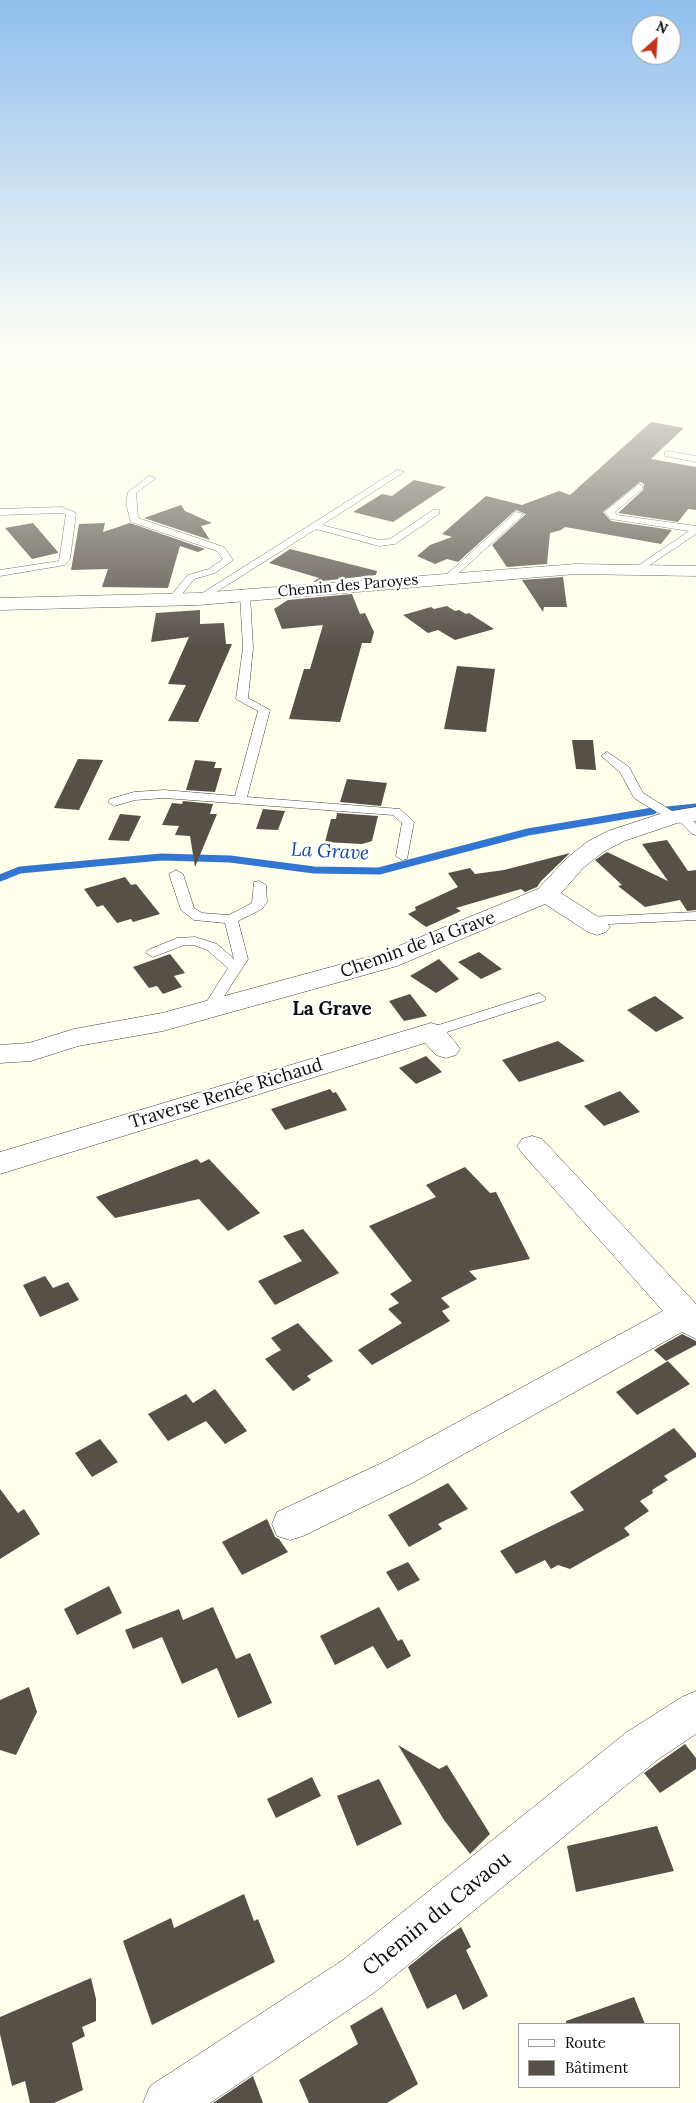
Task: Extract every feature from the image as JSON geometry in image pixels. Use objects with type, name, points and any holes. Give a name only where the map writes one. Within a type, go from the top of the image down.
[{"type":"street","name":"Chemin des Paroyes","points":[[0,604],[198,599],[576,569],[696,571]]},
{"type":"street","name":"Chemin de la Grave","points":[[0,1054],[31,1052],[74,1038],[163,1022],[388,960],[547,894],[575,863],[595,847],[616,836],[687,819]]},
{"type":"street","points":[[547,894],[592,924]]},
{"type":"street","name":"Traverse Renée Richaud","points":[[0,1163],[438,1040]]},
{"type":"street","points":[[290,1524],[401,1471],[690,1320],[532,1146]]},
{"type":"street","name":"Chemin du Cavaou","points":[[167,2103],[359,1976],[642,1746],[696,1711]]},
{"type":"lane","points":[[668,454],[696,459]]},
{"type":"lane","points":[[198,599],[400,472]]},
{"type":"lane","points":[[152,478],[132,492],[131,504],[134,520],[221,549],[228,560],[212,571],[191,577],[172,600]]},
{"type":"lane","points":[[639,487],[610,512],[614,517],[696,530]]},
{"type":"lane","points":[[0,512],[61,510],[71,513],[65,559],[62,563],[0,573]]},
{"type":"lane","points":[[316,526],[379,543],[392,542],[436,512]]},
{"type":"lane","points":[[448,578],[518,514]]},
{"type":"lane","points":[[636,571],[696,530]]},
{"type":"lane","points":[[240,800],[264,710],[242,699],[248,648],[245,594]]},
{"type":"lane","points":[[606,756],[625,770],[638,794],[687,819]]},
{"type":"lane","points":[[114,802],[134,796],[164,794],[396,812],[408,822],[402,856]]},
{"type":"lane","points":[[176,874],[188,910],[200,916],[231,919],[257,906],[260,902],[259,885]]},
{"type":"lane","points":[[592,924],[696,916]]},
{"type":"lane","points":[[209,1009],[240,959],[240,948],[231,919]]},
{"type":"lane","points":[[153,952],[182,941],[195,940],[212,947],[234,966]]},
{"type":"lane","points":[[438,1040],[539,998]]},
{"type":"building","points":[[619,451],[659,451],[651,459],[696,467],[696,510],[688,509],[678,522],[618,513],[643,490],[644,484],[640,482],[603,512],[611,521],[672,530],[661,544],[565,527],[550,533],[547,564],[507,567],[492,545],[526,514],[516,510],[458,562],[447,559],[435,564],[417,556],[430,545],[452,537],[442,534],[486,496],[522,505],[559,491],[570,495]]},
{"type":"building","points":[[414,480],[446,487],[393,522],[353,512],[382,494],[392,496]]},
{"type":"building","points":[[181,505],[185,511],[212,523],[201,526],[210,540],[144,518]]},
{"type":"building","points":[[33,523],[58,553],[32,559],[5,528]]},
{"type":"building","points":[[105,523],[103,532],[130,523],[205,549],[198,552],[180,546],[168,588],[102,587],[108,569],[71,570],[79,524]]},
{"type":"building","points":[[290,549],[377,571],[376,575],[313,582],[319,578],[269,563]]},
{"type":"building","points":[[563,577],[567,607],[544,607],[543,612],[522,580]]},
{"type":"building","points":[[352,594],[360,614],[365,613],[374,632],[371,643],[362,643],[340,722],[289,719],[304,669],[310,669],[323,625],[282,629],[274,609],[288,600]]},
{"type":"building","points":[[447,606],[455,611],[459,610],[466,614],[469,613],[494,629],[455,640],[438,630],[428,633],[403,615],[431,607],[434,609]]},
{"type":"building","points":[[200,610],[200,624],[224,623],[226,644],[232,644],[198,722],[168,721],[186,685],[168,684],[189,637],[151,642],[156,613]]},
{"type":"building","points":[[457,666],[495,669],[486,732],[444,729]]},
{"type":"building","points":[[572,740],[593,740],[596,770],[576,769]]},
{"type":"building","points":[[78,759],[103,760],[79,810],[54,808]]},
{"type":"building","points":[[195,760],[216,762],[214,768],[222,768],[215,792],[186,790]]},
{"type":"building","points":[[347,779],[387,783],[381,806],[340,802]]},
{"type":"building","points":[[183,801],[213,804],[210,814],[217,814],[195,867],[190,836],[175,835],[179,826],[162,825],[172,803],[182,804]]},
{"type":"building","points":[[263,809],[285,811],[278,830],[256,829]]},
{"type":"building","points":[[337,813],[378,816],[372,841],[362,844],[325,842],[331,819],[336,819]]},
{"type":"building","points":[[120,814],[141,816],[129,841],[108,840]]},
{"type":"building","points":[[667,840],[688,871],[696,870],[696,910],[687,911],[680,900],[645,907],[618,886],[622,885],[595,860],[607,852],[668,881],[642,844]]},
{"type":"building","points":[[570,853],[537,887],[525,892],[521,889],[456,908],[461,911],[426,927],[408,914],[416,910],[415,907],[458,887],[448,873],[470,868],[475,874],[504,870]]},
{"type":"building","points":[[125,877],[131,885],[136,884],[160,914],[133,922],[131,919],[117,923],[103,905],[97,907],[84,889]]},
{"type":"building","points":[[479,952],[502,969],[481,979],[458,962]]},
{"type":"building","points":[[170,954],[185,973],[174,976],[182,987],[163,994],[157,986],[149,988],[133,967]]},
{"type":"building","points":[[439,959],[459,979],[436,993],[410,976]]},
{"type":"building","points":[[410,994],[427,1016],[404,1021],[389,1001]]},
{"type":"building","points":[[655,996],[684,1018],[656,1032],[627,1010]]},
{"type":"building","points":[[558,1041],[585,1061],[519,1082],[502,1060]]},
{"type":"building","points":[[426,1056],[442,1072],[416,1084],[399,1068]]},
{"type":"building","points":[[330,1089],[333,1093],[336,1092],[347,1110],[285,1130],[271,1109]]},
{"type":"building","points":[[620,1091],[640,1112],[604,1126],[584,1106]]},
{"type":"building","points":[[197,1159],[201,1163],[209,1159],[260,1213],[228,1231],[199,1199],[115,1218],[96,1197]]},
{"type":"building","points":[[465,1167],[490,1193],[496,1192],[530,1259],[469,1271],[477,1279],[441,1298],[450,1307],[442,1311],[450,1321],[372,1365],[358,1350],[402,1323],[388,1309],[399,1303],[390,1294],[412,1281],[369,1226],[436,1197],[426,1185]]},
{"type":"building","points":[[303,1229],[339,1273],[275,1305],[258,1281],[302,1261],[283,1236]]},
{"type":"building","points":[[45,1276],[53,1288],[68,1282],[79,1300],[40,1317],[23,1285]]},
{"type":"building","points":[[298,1323],[333,1361],[307,1376],[311,1380],[293,1391],[265,1359],[281,1350],[271,1338]]},
{"type":"building","points":[[682,1334],[696,1341],[696,1345],[666,1361],[654,1350]]},
{"type":"building","points":[[668,1361],[690,1384],[637,1415],[616,1392]]},
{"type":"building","points":[[215,1389],[247,1431],[225,1444],[206,1421],[168,1441],[148,1414],[186,1394],[193,1403]]},
{"type":"building","points":[[674,1428],[696,1453],[696,1457],[664,1476],[668,1480],[652,1490],[653,1493],[640,1501],[649,1511],[624,1528],[630,1535],[570,1569],[558,1565],[551,1569],[545,1560],[516,1574],[500,1551],[584,1510],[570,1492]]},
{"type":"building","points":[[100,1439],[118,1462],[92,1477],[75,1453]]},
{"type":"building","points":[[448,1483],[468,1509],[438,1524],[442,1529],[409,1547],[388,1515]]},
{"type":"building","points":[[0,1489],[18,1513],[24,1509],[40,1534],[0,1559]]},
{"type":"building","points":[[267,1519],[275,1537],[279,1539],[288,1552],[242,1575],[222,1542]]},
{"type":"building","points":[[408,1562],[420,1580],[398,1591],[386,1572]]},
{"type":"building","points":[[109,1586],[122,1613],[77,1635],[64,1609]]},
{"type":"building","points":[[213,1607],[236,1659],[250,1653],[272,1703],[238,1718],[217,1668],[182,1684],[162,1637],[133,1649],[125,1630],[179,1609],[183,1620]]},
{"type":"building","points":[[379,1607],[398,1641],[402,1639],[411,1656],[387,1669],[373,1646],[335,1665],[320,1636]]},
{"type":"building","points":[[29,1687],[37,1712],[16,1755],[0,1750],[0,1700]]},
{"type":"building","points":[[685,1744],[696,1758],[696,1769],[660,1793],[644,1773]]},
{"type":"building","points":[[398,1745],[439,1769],[447,1765],[490,1834],[470,1854],[444,1820]]},
{"type":"building","points":[[312,1777],[321,1796],[276,1818],[267,1799]]},
{"type":"building","points":[[379,1779],[402,1824],[357,1846],[337,1796]]},
{"type":"building","points":[[657,1826],[674,1871],[576,1892],[567,1846]]},
{"type":"building","points":[[244,1894],[254,1921],[258,1919],[275,1962],[152,2025],[123,1941],[171,1918],[174,1928]]},
{"type":"building","points":[[461,1927],[471,1947],[466,1950],[488,1996],[463,2010],[456,1994],[427,2009],[408,1967]]},
{"type":"building","points":[[91,1978],[96,1999],[96,2021],[82,2027],[85,2036],[72,2043],[83,2090],[54,2103],[30,2103],[25,2081],[12,2086],[0,2034],[0,2017]]},
{"type":"building","points":[[634,1997],[645,2023],[566,2023],[566,2021]]},
{"type":"building","points":[[382,2007],[418,2084],[387,2103],[309,2103],[299,2080],[358,2044],[350,2026]]},
{"type":"building","points":[[253,2076],[263,2103],[213,2103]]},
{"type":"waterway","name":"La Grave","points":[[667,810],[696,807]]},
{"type":"waterway","name":"La Grave","points":[[0,878],[20,870],[161,857],[230,859],[314,870],[379,871],[528,832],[653,811]]},
{"type":"district","name":"La Grave","points":[[332,1010]]}]
